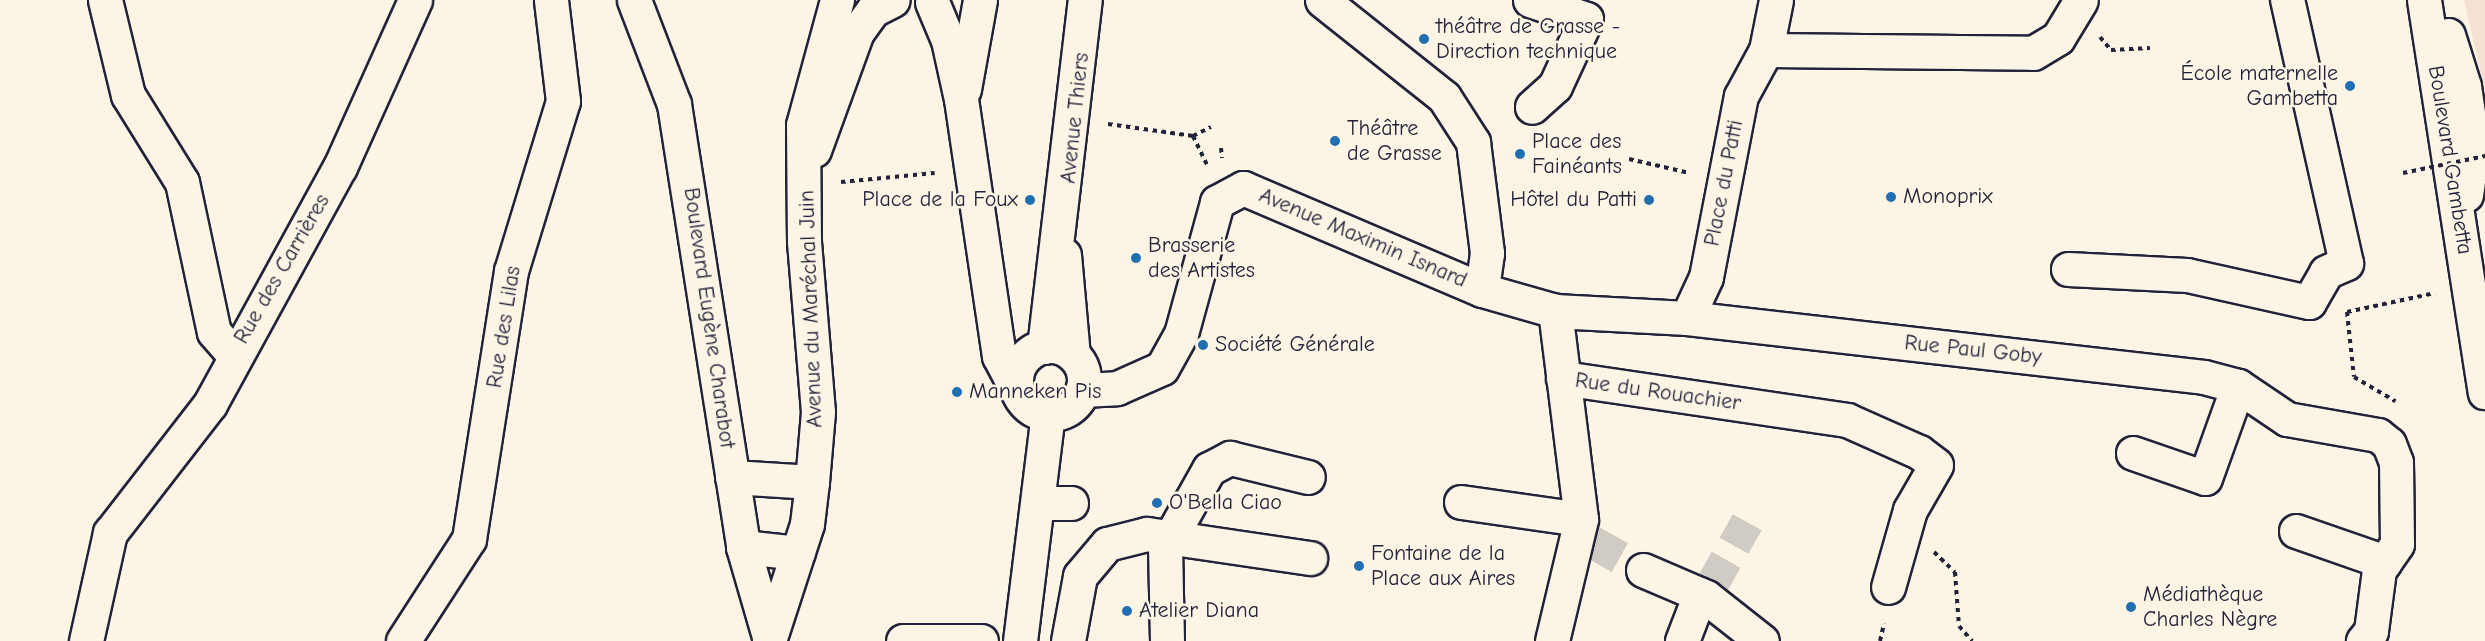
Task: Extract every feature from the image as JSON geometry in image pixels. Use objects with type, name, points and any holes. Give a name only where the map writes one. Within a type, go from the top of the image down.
[{"type":"street","name":"Rue des Carrières","points":[[105,0],[128,95],[182,183],[214,332],[233,354],[340,167],[415,0]]},
{"type":"street","name":"Rue des Lilas","points":[[403,641],[469,539],[511,271],[563,101],[552,0]]},
{"type":"street","name":"Boulevard Eugène Charabot","points":[[634,0],[674,104],[688,171],[743,547],[769,640]]},
{"type":"street","name":"Avenue du Maréchal Juin","points":[[769,640],[803,539],[812,482],[818,412],[804,242],[807,176],[803,125],[837,0]]},
{"type":"street","name":"Avenue du Maréchal Juin","points":[[807,176],[857,32],[873,10],[893,0]]},
{"type":"street","points":[[961,99],[980,0]]},
{"type":"street","points":[[1530,0],[1586,19],[1554,86],[1532,107]]},
{"type":"street","name":"Place du Patti","points":[[1687,318],[1706,277],[1741,96],[1766,50],[1776,0]]},
{"type":"street","points":[[2068,269],[2187,275],[2309,302],[2326,272],[2346,263],[2287,0]]},
{"type":"street","points":[[933,1],[948,40],[961,99],[995,315],[999,356],[1018,392],[1030,408],[1048,414],[1070,408],[1082,390],[1084,377],[1050,351],[995,315]]},
{"type":"street","points":[[1326,1],[1444,97],[1473,142],[1487,253],[1482,290]]},
{"type":"street","name":"Boulevard Gambetta","points":[[2425,4],[2460,214],[2475,257],[2485,392]]},
{"type":"street","points":[[1766,50],[2033,53],[2058,38],[2079,6]]},
{"type":"street","name":"Avenue Thiers","points":[[1050,351],[1061,236],[1090,8]]},
{"type":"street","name":"Avenue Maximin Isnard","points":[[1082,390],[1117,388],[1162,368],[1181,334],[1217,202],[1227,193],[1258,192],[1482,290],[1554,311]]},
{"type":"street","points":[[1552,641],[1584,531],[1554,311]]},
{"type":"street","name":"Rue Paul Goby","points":[[1554,311],[1687,318],[2150,370],[2238,386],[2287,419],[2378,435]]},
{"type":"street","points":[[1018,392],[1016,374],[1050,351]]},
{"type":"street","points":[[86,641],[110,533],[210,404],[233,354]]},
{"type":"street","name":"Rue du Rouachier","points":[[1563,378],[1847,420],[1880,431],[1936,465],[1910,510],[1888,586]]},
{"type":"street","points":[[2133,453],[2205,478],[2238,386]]},
{"type":"street","points":[[1020,641],[1055,502],[1048,414]]},
{"type":"street","points":[[2363,641],[2371,631],[2385,561],[2397,544],[2396,462],[2389,444],[2378,435]]},
{"type":"street","points":[[1167,641],[1162,565],[1170,537],[1218,461],[1241,459],[1308,477]]},
{"type":"street","points":[[732,477],[812,482]]},
{"type":"street","points":[[1461,502],[1584,531]]},
{"type":"street","points":[[2296,531],[2385,561]]},
{"type":"street","points":[[1068,641],[1074,597],[1091,559],[1107,544],[1122,538],[1170,537],[1310,558]]},
{"type":"street","points":[[743,547],[803,539]]},
{"type":"street","points":[[1643,570],[1706,593],[1762,641]]},
{"type":"street","points":[[1682,641],[1706,593]]},
{"type":"street","points":[[903,641],[981,641]]},
{"type":"path","points":[[2079,6],[2111,50],[2150,48]]},
{"type":"path","points":[[1132,128],[1193,136],[1211,127]]},
{"type":"path","points":[[1193,136],[1227,193]]},
{"type":"path","points":[[2403,173],[2485,156]]},
{"type":"path","points":[[1629,159],[1724,181]]},
{"type":"path","points":[[807,176],[971,169]]},
{"type":"path","points":[[2346,263],[2347,312],[2354,377],[2398,402],[2396,415],[2378,435]]},
{"type":"path","points":[[2347,312],[2401,304],[2445,290]]},
{"type":"path","points":[[1941,555],[1955,572],[1959,626],[1972,641]]},
{"type":"shaded area","points":[[2464,0],[2485,0],[2485,90]]},
{"type":"tunnel","points":[[1710,588],[1747,522]]},
{"type":"tunnel","points":[[1591,541],[1643,570]]},
{"type":"place","name":"théâtre de Grasse - Direction technique","points":[[1424,39]]},
{"type":"place","name":"École maternelle Gambetta","points":[[2350,86]]},
{"type":"place","name":"Théâtre de Grasse","points":[[1335,141]]},
{"type":"place","name":"Place des Fainéants","points":[[1520,154]]},
{"type":"place","name":"Monoprix","points":[[1891,197]]},
{"type":"place","name":"Place de la Foux","points":[[1030,200]]},
{"type":"place","name":"Hôtel du Patti","points":[[1649,200]]},
{"type":"place","name":"Brasserie des Artistes","points":[[1136,258]]},
{"type":"place","name":"Société Générale","points":[[1203,345]]},
{"type":"place","name":"Manneken Pis","points":[[957,392]]},
{"type":"place","name":"O'Bella Ciao","points":[[1157,503]]},
{"type":"place","name":"Fontaine de la Place aux Aires","points":[[1359,566]]},
{"type":"place","name":"Médiathèque Charles Nègre","points":[[2131,607]]},
{"type":"place","name":"Atelier Diana","points":[[1127,611]]}]
